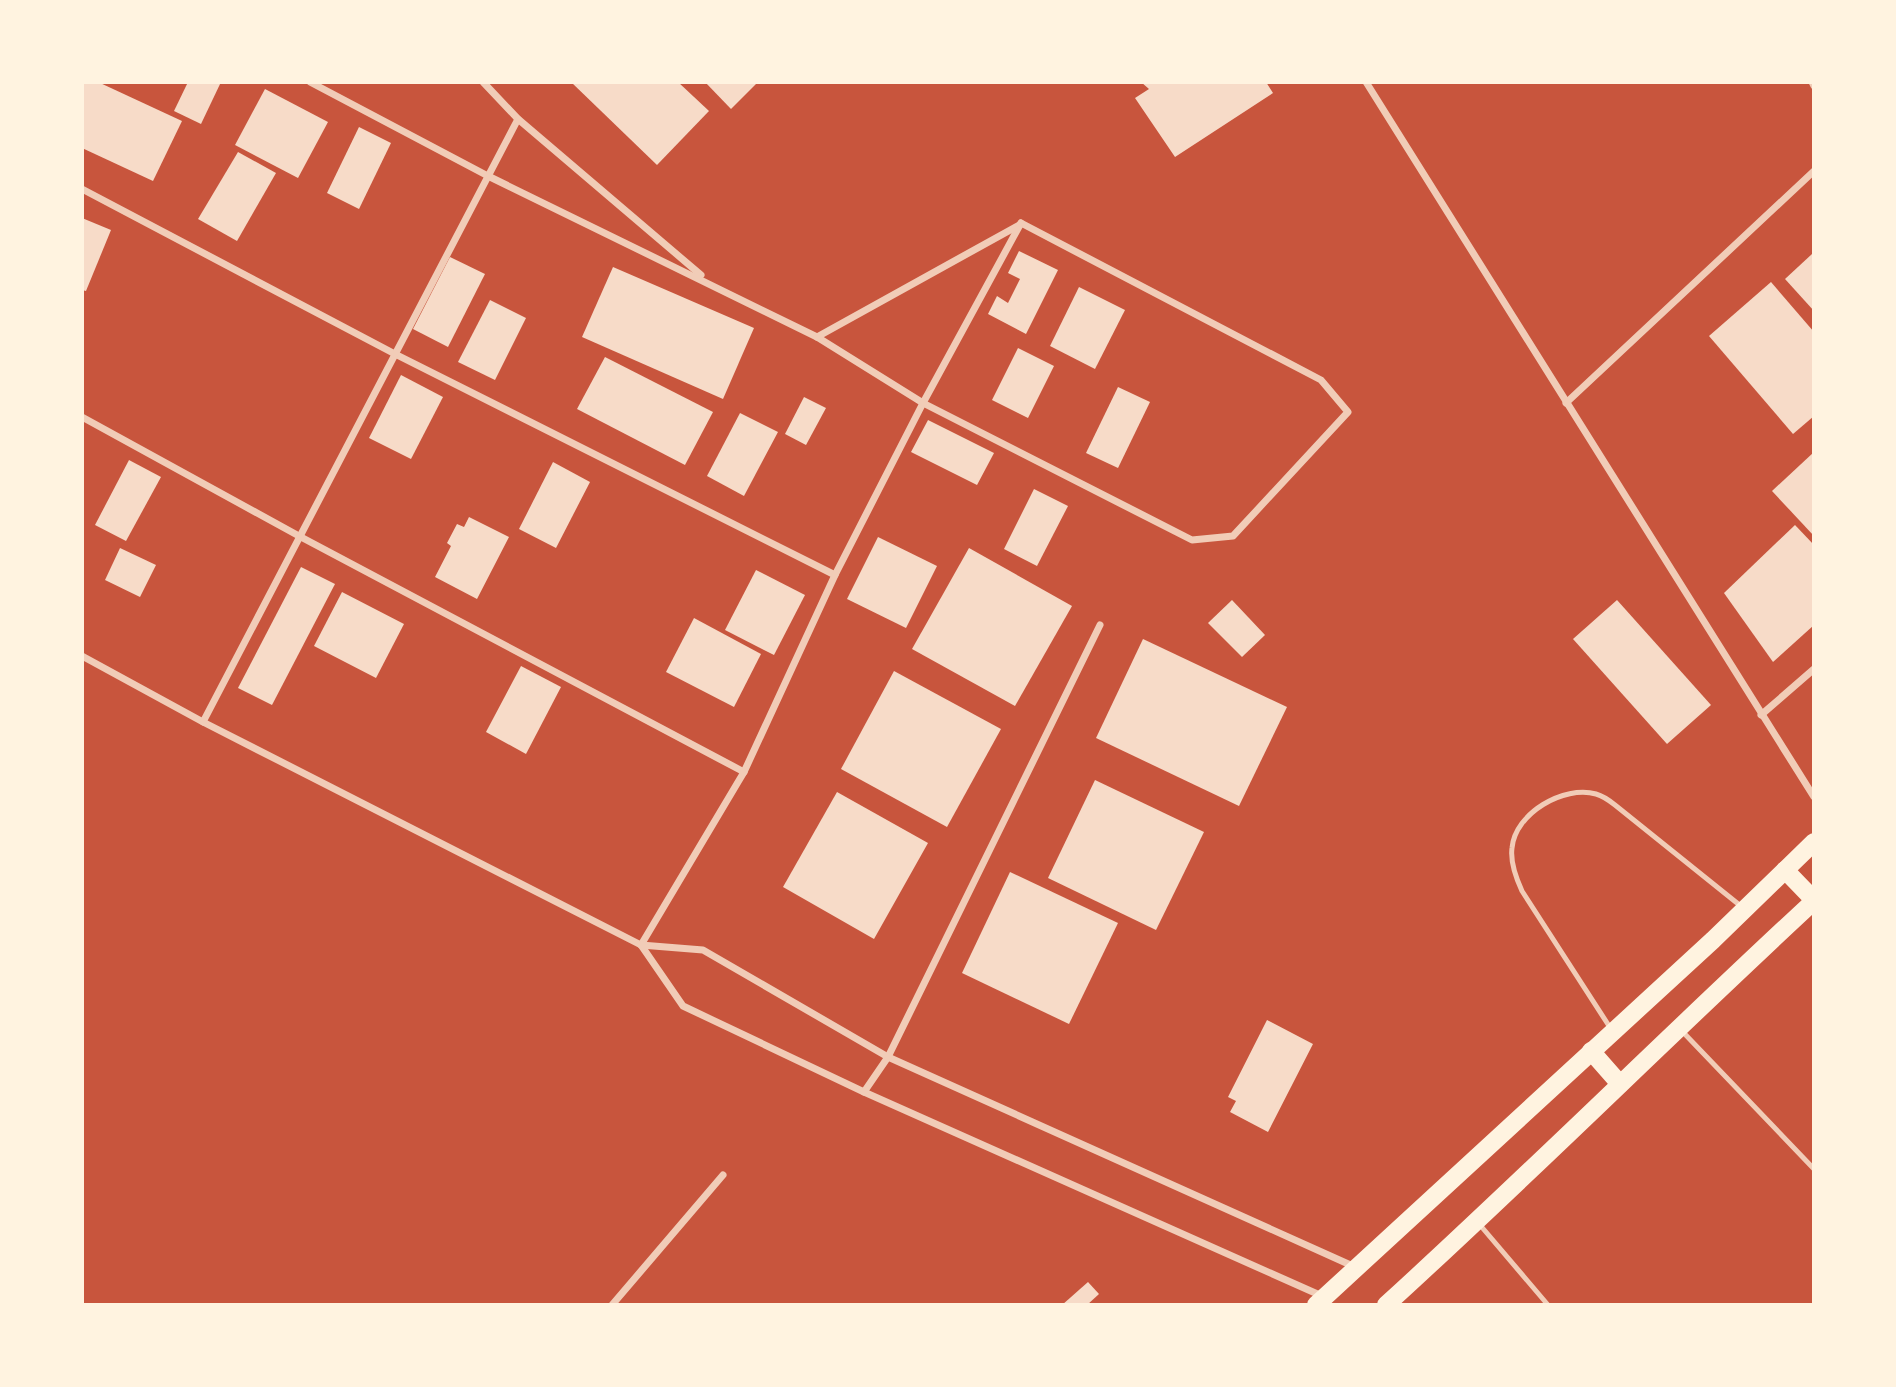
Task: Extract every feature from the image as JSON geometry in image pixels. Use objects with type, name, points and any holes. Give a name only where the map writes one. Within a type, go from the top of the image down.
[{"type":"main road","points":[[1320,1301],[1745,909],[1814,842]]},
{"type":"main road","points":[[1386,1305],[1477,1222],[1678,1027],[1814,901],[1785,870]]},
{"type":"main road","points":[[1591,1051],[1620,1084]]},
{"type":"street","points":[[310,82],[488,176],[817,337],[923,403],[1192,540],[1233,536],[1348,412],[1321,380],[1021,223]]},
{"type":"street","points":[[483,82],[518,119],[710,283]]},
{"type":"street","points":[[1366,82],[1814,797]]},
{"type":"street","points":[[203,722],[518,119]]},
{"type":"street","points":[[1566,403],[1814,171]]},
{"type":"street","points":[[82,189],[396,354],[835,575]]},
{"type":"street","points":[[817,337],[1021,223]]},
{"type":"street","points":[[641,945],[744,772],[835,575],[923,403],[1021,223]]},
{"type":"street","points":[[82,417],[299,536],[744,772]]},
{"type":"street","points":[[864,1092],[888,1057],[1100,625]]},
{"type":"street","points":[[82,656],[203,722],[641,945],[703,950],[888,1057],[1355,1268]]},
{"type":"street","points":[[1761,715],[1814,669]]},
{"type":"street","points":[[641,945],[683,1006],[1320,1301]]},
{"type":"street","points":[[612,1305],[723,1175]]},
{"type":"lane","points":[[1613,1031],[1522,891],[1515,875],[1512,846],[1517,833],[1538,808],[1568,793],[1598,794],[1745,909]]},
{"type":"lane","points":[[1678,1027],[1814,1169]]},
{"type":"lane","points":[[1477,1222],[1548,1305]]},
{"type":"building","points":[[82,82],[98,82],[182,121],[153,181],[82,148]]},
{"type":"building","points":[[188,82],[221,82],[201,124],[174,111]]},
{"type":"building","points":[[571,82],[678,82],[709,111],[657,165]]},
{"type":"building","points":[[705,82],[758,82],[731,109]]},
{"type":"building","points":[[1141,82],[1266,82],[1273,93],[1175,157],[1135,98],[1149,89]]},
{"type":"building","points":[[265,89],[328,122],[298,178],[235,145]]},
{"type":"building","points":[[359,127],[391,143],[359,209],[327,193]]},
{"type":"building","points":[[238,152],[276,173],[237,241],[198,219]]},
{"type":"building","points":[[82,218],[111,230],[86,291],[82,290]]},
{"type":"building","points":[[1019,251],[1058,270],[1026,334],[988,314],[997,296],[1008,303],[1020,279],[1008,273]]},
{"type":"building","points":[[1812,254],[1814,256],[1814,311],[1785,279]]},
{"type":"building","points":[[450,257],[485,274],[448,347],[413,329]]},
{"type":"building","points":[[613,267],[754,328],[723,399],[582,337]]},
{"type":"building","points":[[1771,282],[1814,332],[1814,416],[1793,434],[1709,336]]},
{"type":"building","points":[[1079,287],[1125,310],[1095,369],[1050,346]]},
{"type":"building","points":[[490,300],[526,318],[495,380],[458,362]]},
{"type":"building","points":[[1018,348],[1054,366],[1028,418],[992,400]]},
{"type":"building","points":[[605,357],[713,412],[685,465],[577,409]]},
{"type":"building","points":[[401,375],[443,397],[411,459],[369,438]]},
{"type":"building","points":[[1118,387],[1150,402],[1118,468],[1086,453]]},
{"type":"building","points":[[804,397],[826,408],[806,445],[785,434]]},
{"type":"building","points":[[740,413],[778,432],[744,496],[707,476]]},
{"type":"building","points":[[928,420],[994,453],[977,485],[911,452]]},
{"type":"building","points":[[1814,452],[1814,536],[1772,491]]},
{"type":"building","points":[[129,460],[161,477],[126,541],[95,525]]},
{"type":"building","points":[[553,462],[590,482],[556,548],[519,529]]},
{"type":"building","points":[[1034,489],[1068,506],[1037,566],[1004,549]]},
{"type":"building","points":[[469,517],[509,537],[477,599],[435,577],[451,546],[447,543],[457,524],[464,527]]},
{"type":"building","points":[[1795,525],[1814,545],[1814,625],[1773,662],[1724,593]]},
{"type":"building","points":[[878,537],[937,566],[906,628],[847,599]]},
{"type":"building","points":[[120,548],[156,565],[140,597],[105,580]]},
{"type":"building","points":[[969,548],[1072,606],[1015,706],[912,649]]},
{"type":"building","points":[[301,567],[335,584],[272,705],[238,688]]},
{"type":"building","points":[[756,570],[805,595],[774,655],[725,630]]},
{"type":"building","points":[[342,592],[404,624],[376,678],[314,646]]},
{"type":"building","points":[[1232,600],[1265,635],[1242,657],[1208,623]]},
{"type":"building","points":[[1617,600],[1711,705],[1667,744],[1573,639]]},
{"type":"building","points":[[694,618],[761,654],[734,707],[666,672]]},
{"type":"building","points":[[1143,639],[1287,707],[1239,806],[1096,738]]},
{"type":"building","points":[[521,666],[561,687],[526,754],[486,732]]},
{"type":"building","points":[[894,671],[1001,729],[947,827],[841,769]]},
{"type":"building","points":[[1095,780],[1204,832],[1156,930],[1048,878]]},
{"type":"building","points":[[837,792],[928,843],[874,939],[783,887]]},
{"type":"building","points":[[1010,872],[1118,923],[1069,1024],[962,973]]},
{"type":"building","points":[[1267,1020],[1313,1044],[1268,1132],[1230,1112],[1236,1101],[1228,1097]]},
{"type":"building","points":[[1088,1282],[1099,1294],[1087,1305],[1062,1305]]}]
